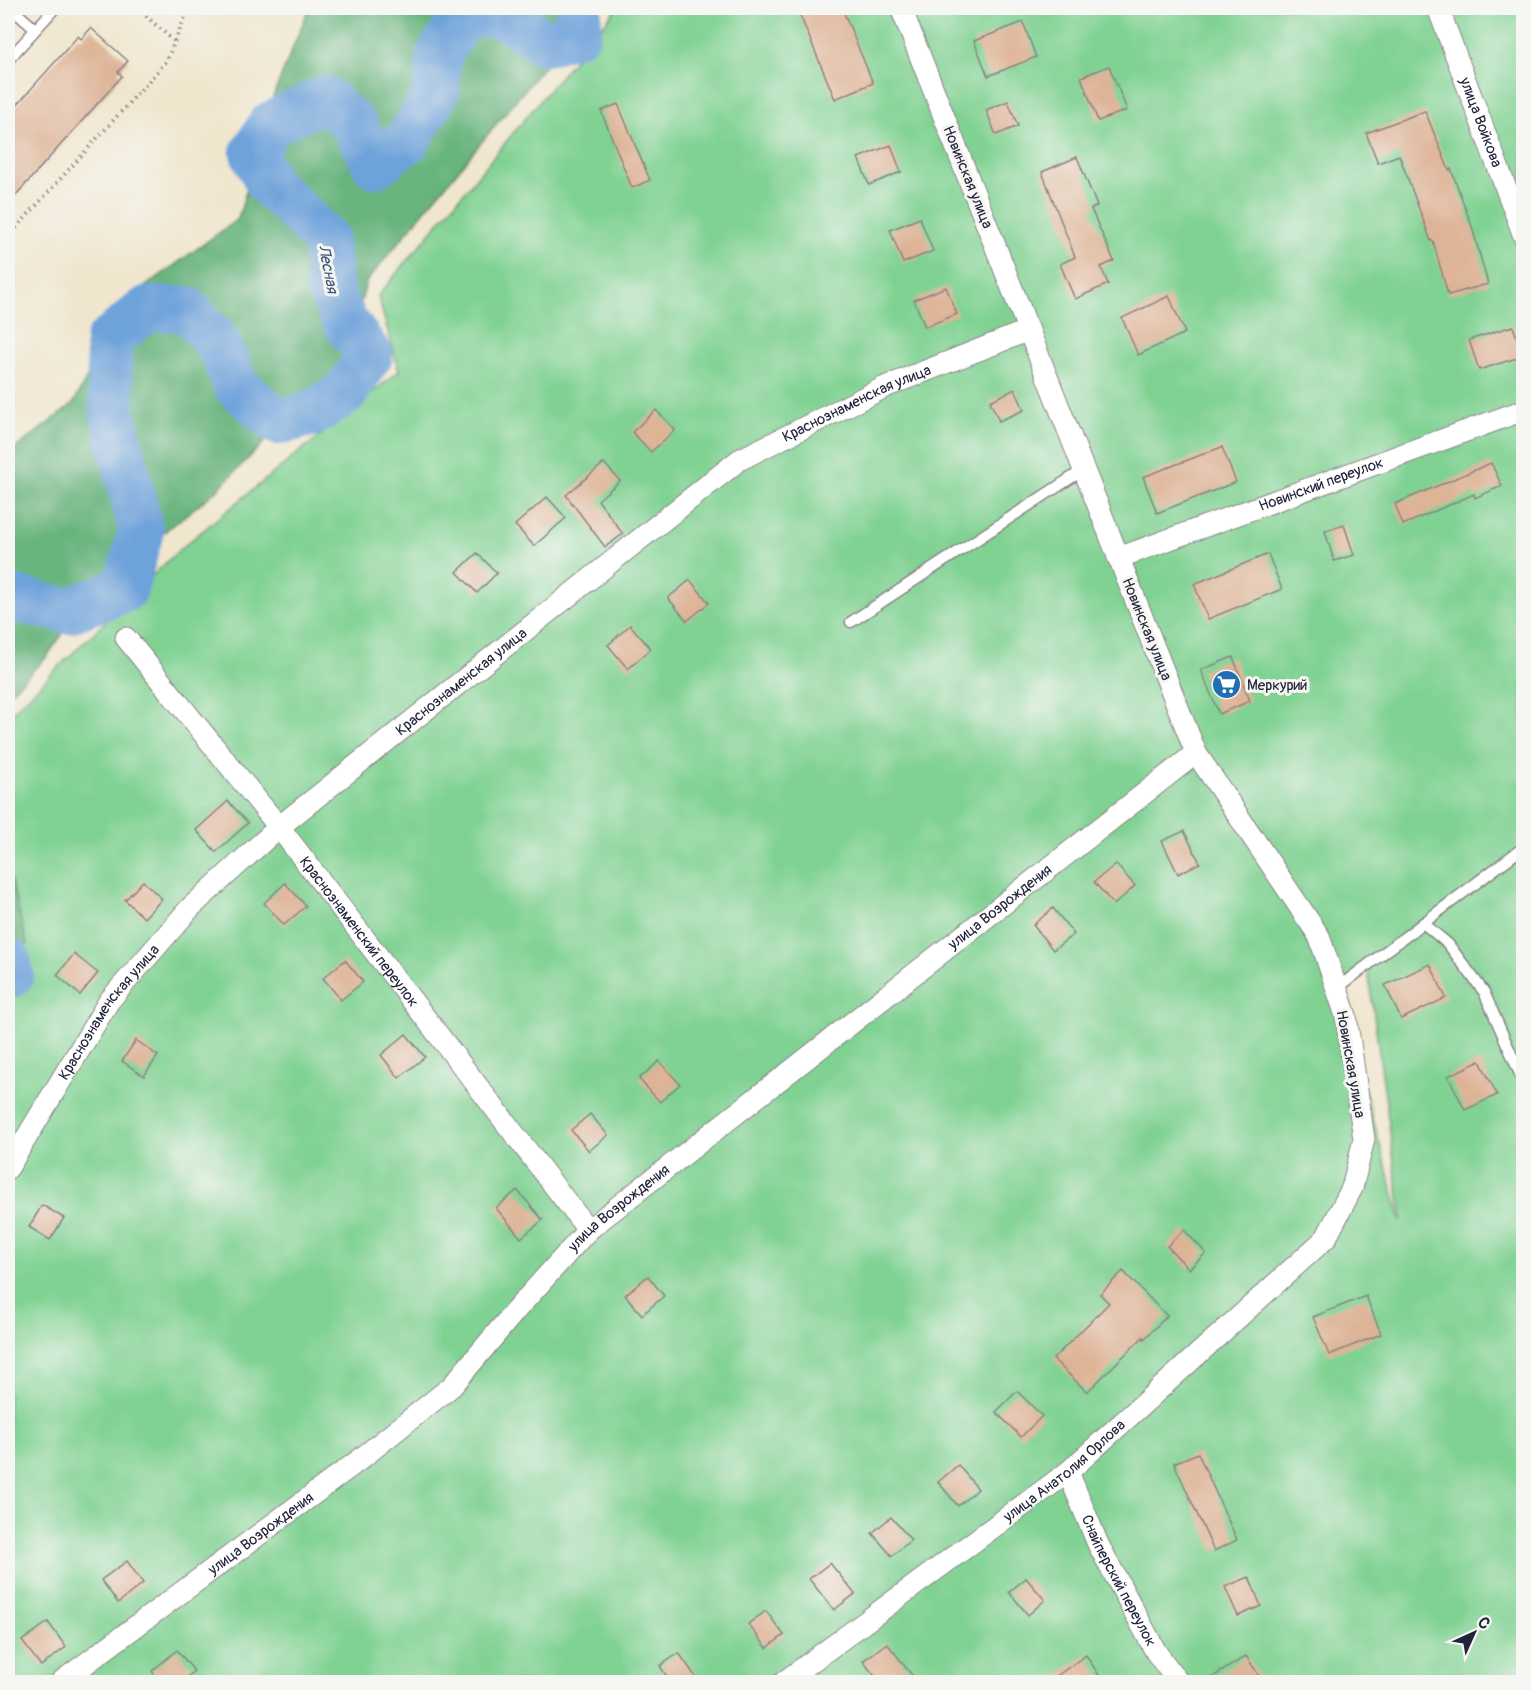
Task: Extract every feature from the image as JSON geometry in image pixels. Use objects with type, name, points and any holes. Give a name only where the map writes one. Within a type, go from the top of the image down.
[{"type":"street","name":"Новинская улица","points":[[901,8],[1196,753],[1319,936],[1346,1016],[1364,1139],[1352,1188],[1326,1238]]},
{"type":"street","name":"улица Войкова","points":[[1438,8],[1524,236]]},
{"type":"street","name":"Краснознаменская улица","points":[[8,1168],[109,1001],[190,908],[279,827],[739,460],[885,387],[1029,330]]},
{"type":"street","name":"Новинский переулок","points":[[1118,558],[1524,410]]},
{"type":"street","name":"Краснознаменский переулок","points":[[126,638],[279,827],[588,1230]]},
{"type":"street","name":"улица Возрождения","points":[[61,1683],[348,1468],[452,1386],[588,1230],[1196,753]]},
{"type":"street","name":"улица Анатолия Орлова","points":[[783,1683],[1068,1472],[1326,1238]]},
{"type":"street","name":"Снайперский переулок","points":[[1068,1472],[1098,1544],[1156,1652],[1178,1683]]},
{"type":"lane","points":[[11,8],[35,29]]},
{"type":"lane","points":[[8,60],[55,8]]},
{"type":"lane","points":[[851,622],[1083,470]]},
{"type":"lane","points":[[1336,989],[1524,847]]},
{"type":"lane","points":[[1424,923],[1448,944],[1484,992],[1524,1083]]},
{"type":"path","points":[[137,8],[175,42]]},
{"type":"path","points":[[8,237],[166,62],[189,8]]},
{"type":"green space","points":[[309,8],[592,8],[366,282],[347,358],[216,491],[96,586],[45,659],[8,694],[8,454],[73,404],[128,299],[238,219],[274,94]]},
{"type":"green space","points":[[617,8],[1523,8],[1523,1682],[8,1682],[8,975],[11,974],[8,949],[8,716],[179,550],[399,371],[378,296]],"holes":[[[1367,964],[1402,1220],[1337,989]]]},
{"type":"green space","points":[[8,870],[27,944],[8,951]]},
{"type":"building","points":[[797,8],[842,8],[873,83],[835,99]]},
{"type":"building","points":[[1023,22],[1036,57],[988,76],[974,41]]},
{"type":"building","points":[[91,28],[128,61],[118,72],[122,76],[8,204],[8,115],[78,36],[81,39]]},
{"type":"building","points":[[1109,66],[1127,110],[1098,121],[1081,77]]},
{"type":"building","points":[[1008,101],[1018,126],[996,135],[986,110]]},
{"type":"building","points":[[618,104],[650,180],[632,188],[601,111]]},
{"type":"building","points":[[1425,111],[1449,170],[1451,169],[1472,227],[1488,284],[1448,295],[1433,241],[1431,241],[1399,155],[1378,163],[1366,133]]},
{"type":"building","points":[[891,145],[901,172],[869,185],[858,158]]},
{"type":"building","points":[[1077,157],[1097,206],[1091,209],[1114,261],[1101,267],[1108,284],[1075,299],[1060,264],[1075,257],[1042,172]]},
{"type":"building","points":[[920,218],[933,251],[903,263],[890,230]]},
{"type":"building","points":[[946,287],[957,314],[925,327],[914,300]]},
{"type":"building","points":[[1169,296],[1185,333],[1138,355],[1122,318]]},
{"type":"building","points":[[1513,326],[1523,356],[1479,370],[1469,340]]},
{"type":"building","points":[[1015,389],[1024,410],[999,421],[990,401]]},
{"type":"building","points":[[656,410],[675,430],[651,452],[632,432]]},
{"type":"building","points":[[1222,447],[1236,482],[1157,513],[1143,477]]},
{"type":"building","points":[[604,463],[620,481],[598,500],[623,534],[605,547],[566,495]]},
{"type":"building","points":[[1491,463],[1502,486],[1475,498],[1474,494],[1403,525],[1395,504]]},
{"type":"building","points":[[547,497],[566,518],[534,546],[515,525]]},
{"type":"building","points":[[1344,525],[1354,555],[1334,561],[1325,531]]},
{"type":"building","points":[[477,553],[497,573],[477,593],[457,572]]},
{"type":"building","points":[[1268,554],[1282,589],[1208,619],[1194,584]]},
{"type":"building","points":[[690,580],[709,603],[687,621],[668,598]]},
{"type":"building","points":[[630,625],[651,649],[628,669],[608,645]]},
{"type":"building","name":"Меркурий","points":[[1233,657],[1250,701],[1219,714],[1201,670]]},
{"type":"building","points":[[228,801],[248,823],[216,852],[196,830]]},
{"type":"building","points":[[1184,831],[1200,863],[1178,874],[1162,841]]},
{"type":"building","points":[[1116,864],[1135,886],[1114,905],[1094,882]]},
{"type":"building","points":[[143,881],[162,899],[144,918],[125,900]]},
{"type":"building","points":[[285,883],[306,906],[284,925],[264,903]]},
{"type":"building","points":[[1053,908],[1074,934],[1053,950],[1033,925]]},
{"type":"building","points":[[74,954],[98,973],[80,995],[57,975]]},
{"type":"building","points":[[345,960],[363,982],[341,1000],[323,978]]},
{"type":"building","points":[[1430,964],[1446,998],[1401,1019],[1385,985]]},
{"type":"building","points":[[406,1034],[425,1057],[399,1078],[381,1055]]},
{"type":"building","points":[[136,1040],[158,1056],[144,1076],[122,1061]]},
{"type":"building","points":[[659,1061],[680,1084],[660,1102],[639,1079]]},
{"type":"building","points":[[1480,1061],[1497,1095],[1465,1110],[1448,1076]]},
{"type":"building","points":[[590,1114],[608,1135],[589,1151],[571,1130]]},
{"type":"building","points":[[517,1190],[543,1220],[521,1238],[496,1208]]},
{"type":"building","points":[[42,1205],[64,1218],[50,1240],[29,1227]]},
{"type":"building","points":[[1184,1230],[1206,1253],[1189,1269],[1167,1246]]},
{"type":"building","points":[[1123,1271],[1167,1316],[1087,1392],[1053,1359],[1109,1303],[1100,1294]]},
{"type":"building","points":[[648,1276],[664,1296],[642,1315],[625,1295]]},
{"type":"building","points":[[1366,1296],[1381,1334],[1329,1355],[1313,1317]]},
{"type":"building","points":[[1017,1391],[1042,1416],[1021,1437],[996,1412]]},
{"type":"building","points":[[1198,1453],[1237,1540],[1214,1551],[1174,1463]]},
{"type":"building","points":[[958,1465],[978,1489],[958,1506],[938,1482]]},
{"type":"building","points":[[891,1517],[911,1540],[892,1556],[872,1533]]},
{"type":"building","points":[[127,1561],[143,1583],[118,1603],[101,1580]]},
{"type":"building","points":[[830,1563],[855,1594],[834,1610],[809,1579]]},
{"type":"building","points":[[1249,1577],[1261,1606],[1238,1616],[1225,1587]]},
{"type":"building","points":[[1026,1578],[1045,1600],[1028,1615],[1009,1592]]},
{"type":"building","points":[[766,1611],[784,1635],[767,1648],[748,1624]]},
{"type":"building","points":[[48,1622],[66,1647],[41,1666],[22,1641]]},
{"type":"building","points":[[887,1643],[918,1683],[880,1683],[863,1661]]},
{"type":"building","points":[[177,1650],[194,1671],[181,1683],[161,1683],[152,1671]]},
{"type":"building","points":[[679,1653],[700,1683],[671,1683],[660,1666]]},
{"type":"building","points":[[1086,1655],[1104,1683],[1047,1683]]},
{"type":"building","points":[[1246,1656],[1264,1683],[1203,1683]]},
{"type":"waterway","name":"Лесная","points":[[8,597],[67,611],[125,589],[141,531],[112,410],[108,341],[147,309],[187,309],[219,344],[236,386],[278,422],[311,414],[344,394],[370,355],[345,322],[329,286],[326,240],[269,184],[253,153],[271,124],[325,98],[354,125],[375,165],[407,141],[437,91],[438,57],[464,15],[500,14],[546,43],[578,33],[577,8]]},
{"type":"waterway","name":"Лесная","points":[[8,960],[11,975],[8,975]]},
{"type":"place","name":"Меркурий","points":[[1226,685]]}]
